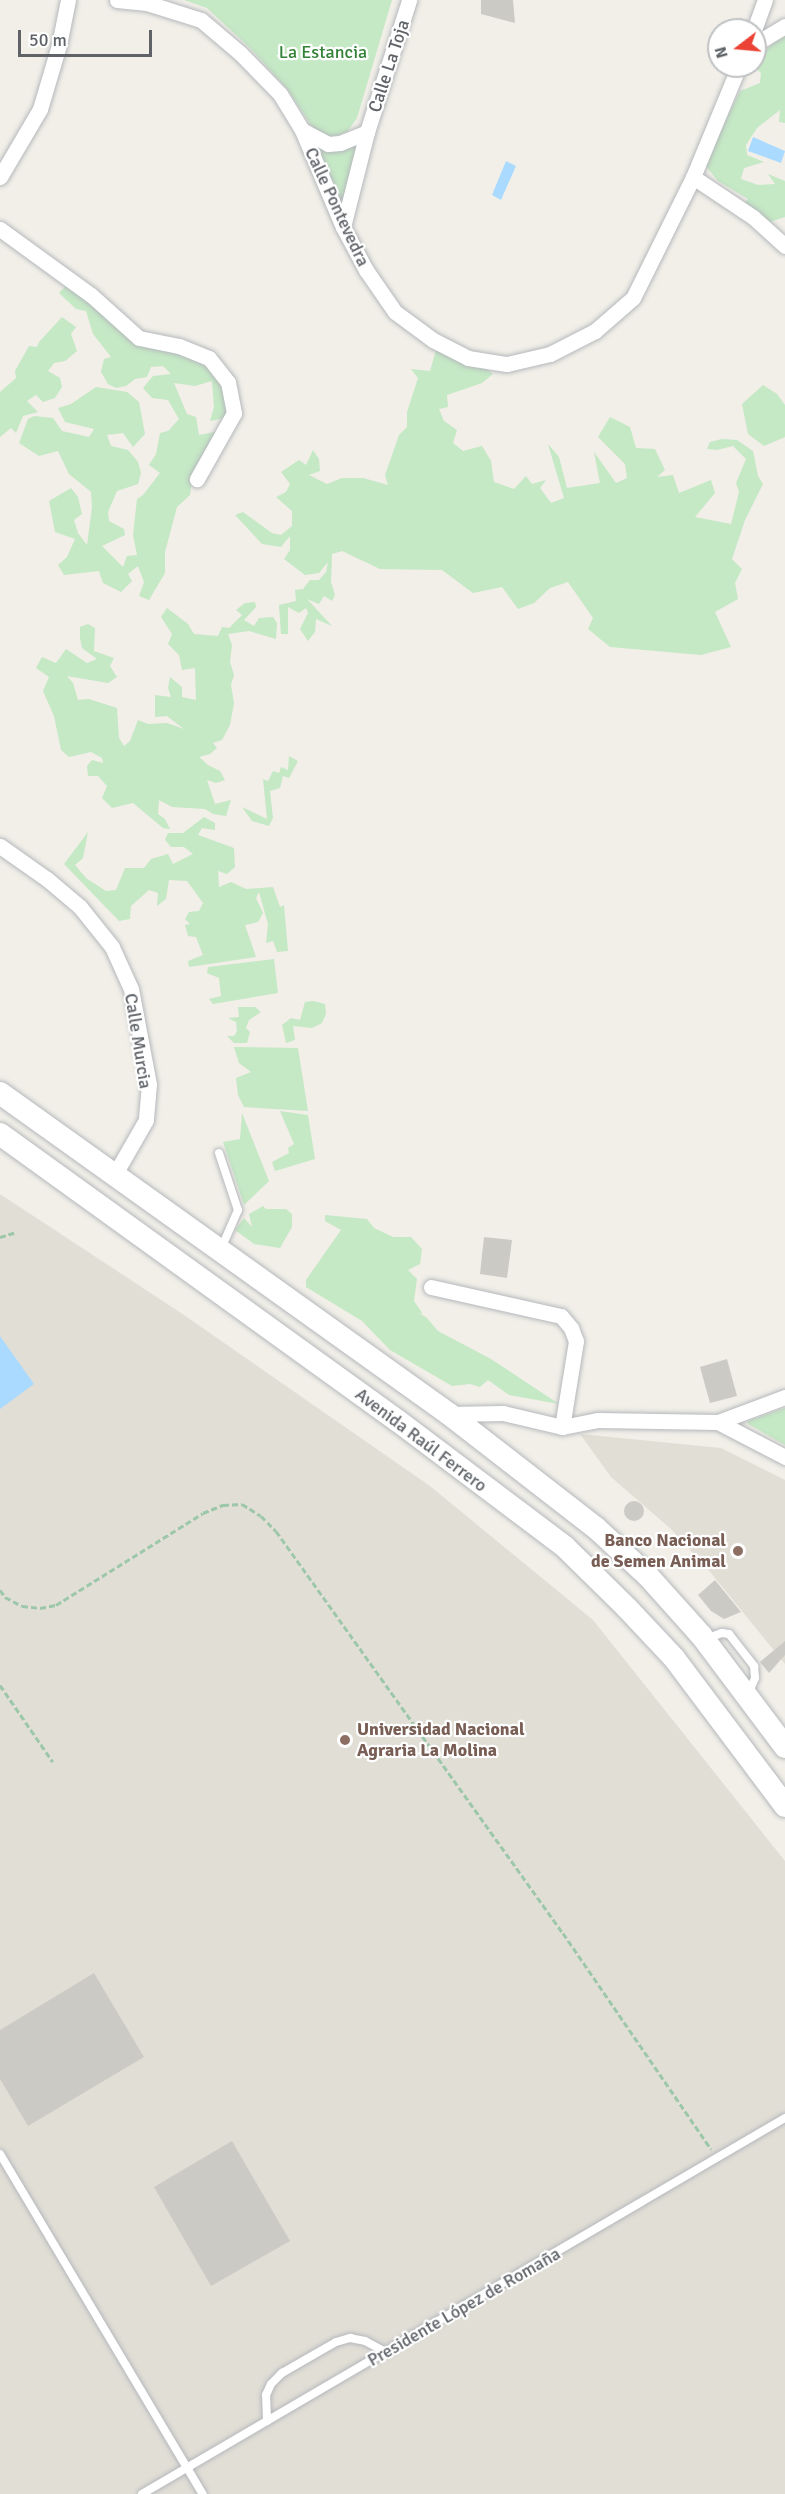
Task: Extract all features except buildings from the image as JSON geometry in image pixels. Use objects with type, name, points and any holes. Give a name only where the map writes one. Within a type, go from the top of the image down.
[{"type":"main road","name":"Avenida Raúl Ferrero","points":[[0,1093],[449,1414],[596,1528],[648,1576],[705,1640],[785,1747]]},
{"type":"main road","name":"Avenida Raúl Ferrero","points":[[0,1134],[388,1414],[565,1547],[674,1658],[785,1806]]},
{"type":"street","points":[[0,177],[40,109],[59,45],[68,0]]},
{"type":"street","name":"Calle Pontevedra","points":[[117,0],[147,3],[201,20],[240,53],[280,94],[302,130],[343,227],[366,270],[395,312],[433,340],[468,357],[507,364],[550,354],[595,331],[633,298],[693,177],[734,78]]},
{"type":"street","name":"Calle La Toja","points":[[343,227],[367,132],[409,0]]},
{"type":"street","points":[[758,18],[765,0]]},
{"type":"street","points":[[767,37],[785,26]]},
{"type":"street","name":"Calle La Toja","points":[[302,130],[328,144],[340,143],[367,132]]},
{"type":"street","points":[[693,177],[753,217],[785,246]]},
{"type":"street","points":[[0,229],[91,295],[139,338],[179,346],[209,358],[228,382],[234,413],[197,479]]},
{"type":"street","name":"Calle Murcia","points":[[0,846],[80,907],[112,946],[131,989],[149,1084],[146,1120],[115,1174]]},
{"type":"street","points":[[431,1287],[561,1316],[571,1328],[576,1341],[562,1427]]},
{"type":"street","points":[[449,1414],[503,1413],[562,1427],[597,1420],[718,1422],[785,1397]]},
{"type":"street","points":[[718,1422],[785,1457]]},
{"type":"lane","points":[[219,1153],[238,1210],[221,1251]]},
{"type":"lane","name":"Presidente López de Romaña","points":[[142,2494],[785,2118]]},
{"type":"lane","points":[[0,2154],[203,2494]]},
{"type":"lane","points":[[267,2421],[266,2396],[270,2384],[300,2362],[336,2342],[350,2338],[365,2341],[386,2352]]},
{"type":"path","points":[[0,1237],[16,1232]]},
{"type":"path","points":[[0,1590],[5,1597],[22,1606],[40,1608],[56,1605],[203,1513],[223,1505],[242,1504],[261,1516],[276,1531],[563,1933],[717,2157]]},
{"type":"path","points":[[0,1685],[53,1762]]},
{"type":"shaded area","name":"Universidad Nacional Agraria La Molina","points":[[0,1194],[181,1313],[430,1486],[593,1620],[785,1861],[785,2494],[0,2494]]},
{"type":"shaded area","name":"Banco Nacional de Semen Animal","points":[[580,1434],[721,1448],[785,1480],[785,1664],[711,1573],[671,1529],[611,1477]]},
{"type":"green space","name":"La Estancia","points":[[184,0],[392,0],[357,118],[347,132],[330,138],[316,133],[288,90],[250,48],[207,8]]},
{"type":"green space","points":[[785,33],[785,123],[779,122],[780,110],[757,128],[746,145],[747,155],[764,162],[744,168],[741,179],[758,185],[775,184],[768,174],[785,181],[785,217],[770,222],[744,204],[748,199],[718,181],[704,164],[740,91],[760,83],[760,78],[767,78],[767,49]]},
{"type":"green space","points":[[361,141],[342,217],[311,144]]},
{"type":"green space","points":[[68,283],[139,342],[182,353],[206,363],[221,383],[227,408],[224,418],[210,421],[214,407],[212,381],[195,386],[174,383],[187,414],[196,417],[199,435],[220,431],[193,474],[190,495],[177,507],[165,552],[165,573],[149,600],[139,596],[144,582],[138,566],[128,574],[132,581],[121,592],[103,583],[99,571],[64,575],[58,565],[67,557],[75,539],[55,532],[49,501],[71,488],[78,497],[82,514],[74,520],[78,533],[87,545],[92,507],[91,492],[69,474],[58,451],[39,456],[19,443],[28,419],[34,416],[53,418],[62,431],[89,437],[94,429],[65,422],[58,408],[71,404],[96,387],[127,392],[139,402],[145,434],[133,447],[123,433],[107,435],[111,446],[128,450],[138,462],[141,473],[138,484],[117,491],[108,512],[109,521],[124,529],[125,535],[102,546],[123,567],[127,556],[137,555],[133,535],[137,499],[143,495],[160,473],[149,465],[156,454],[160,433],[168,431],[179,419],[168,400],[152,398],[143,388],[153,376],[171,374],[163,366],[151,367],[147,377],[135,379],[126,386],[116,388],[108,384],[101,372],[104,359],[111,357],[93,334],[86,311],[76,309],[59,293]]},
{"type":"green space","points":[[62,317],[76,327],[71,334],[77,351],[65,361],[54,363],[48,371],[60,378],[62,387],[55,398],[43,402],[36,395],[27,401],[38,412],[23,416],[16,433],[11,428],[0,437],[0,392],[16,378],[15,371],[29,346],[37,347]]},
{"type":"green space","points":[[436,350],[485,368],[493,374],[482,383],[447,395],[448,407],[439,409],[444,421],[457,430],[453,443],[463,451],[482,446],[491,461],[494,482],[514,489],[526,476],[532,484],[546,480],[540,488],[551,503],[564,498],[548,444],[559,457],[567,488],[600,483],[594,452],[616,483],[627,478],[625,464],[598,437],[610,417],[630,427],[636,448],[655,449],[665,470],[657,477],[673,475],[679,493],[711,480],[715,493],[695,517],[731,524],[739,492],[736,483],[746,459],[733,446],[717,450],[707,449],[710,442],[722,439],[737,440],[753,451],[758,476],[763,484],[745,520],[732,559],[742,569],[735,583],[738,599],[715,612],[731,647],[701,655],[610,647],[588,629],[593,618],[568,582],[550,588],[534,603],[518,609],[502,587],[473,593],[442,570],[380,569],[342,551],[332,554],[331,582],[335,595],[332,601],[324,596],[319,604],[307,599],[332,626],[316,619],[315,632],[308,641],[300,629],[308,613],[306,608],[299,613],[288,607],[288,634],[281,634],[279,605],[296,601],[295,590],[303,589],[310,580],[319,580],[326,572],[328,562],[319,573],[305,575],[284,559],[290,550],[290,536],[281,547],[262,544],[235,515],[243,512],[272,533],[281,535],[292,526],[292,511],[276,497],[286,492],[290,484],[281,472],[299,460],[306,465],[313,450],[319,459],[320,471],[309,475],[327,484],[342,478],[363,478],[388,485],[385,475],[399,435],[407,427],[407,412],[418,378],[411,369],[430,371]]},
{"type":"green space","points":[[763,385],[777,394],[785,405],[785,437],[764,446],[748,434],[742,404]]},
{"type":"green space","points":[[255,602],[256,607],[244,620],[254,626],[259,618],[273,617],[277,623],[276,639],[249,631],[228,634],[232,645],[230,662],[234,675],[231,685],[234,703],[230,725],[222,740],[213,743],[217,748],[210,754],[199,757],[220,771],[225,780],[216,783],[207,780],[215,804],[231,800],[226,816],[213,814],[205,809],[172,807],[159,800],[158,814],[165,819],[170,829],[163,828],[133,803],[112,808],[102,798],[107,786],[98,776],[88,776],[87,766],[92,760],[103,763],[102,758],[91,752],[69,757],[61,750],[54,716],[43,691],[49,677],[36,668],[42,657],[56,663],[66,649],[87,663],[97,659],[82,648],[80,638],[80,627],[88,624],[95,628],[94,651],[114,658],[110,666],[117,677],[108,683],[67,676],[73,683],[78,700],[89,699],[117,708],[119,738],[124,746],[130,741],[138,720],[148,724],[167,723],[184,729],[167,716],[155,717],[155,695],[171,697],[168,688],[170,677],[182,687],[182,697],[196,700],[195,668],[182,670],[179,655],[168,644],[172,634],[161,617],[167,608],[188,624],[194,634],[218,636],[222,627],[229,628],[242,615],[236,610],[245,603]]},
{"type":"green space","points":[[289,756],[298,761],[289,778],[283,776],[280,788],[270,791],[273,818],[269,826],[252,821],[242,807],[267,819],[263,779],[268,781],[273,771],[279,773],[281,767],[288,770]]},
{"type":"green space","points":[[204,817],[215,823],[215,830],[202,828],[198,835],[234,848],[235,867],[227,874],[218,871],[219,887],[231,882],[246,889],[273,887],[280,907],[284,905],[288,951],[277,952],[273,941],[266,943],[268,924],[259,892],[256,898],[263,913],[258,922],[245,925],[256,957],[189,967],[188,961],[203,955],[196,937],[188,936],[185,925],[190,924],[185,919],[189,912],[199,911],[203,903],[187,881],[169,880],[166,899],[157,906],[158,893],[149,890],[131,906],[130,919],[119,921],[64,864],[88,832],[83,858],[75,865],[86,878],[106,891],[116,890],[125,868],[144,868],[151,859],[168,854],[173,864],[193,854],[184,847],[171,847],[165,840],[168,833],[183,833]]},
{"type":"green space","points":[[274,959],[278,993],[213,1004],[209,999],[221,996],[219,978],[207,973],[208,967]]},
{"type":"green space","points":[[305,1002],[325,1004],[326,1014],[322,1023],[312,1028],[293,1026],[295,1040],[286,1043],[282,1025],[291,1018],[300,1020]]},
{"type":"green space","points":[[238,1007],[255,1007],[261,1012],[249,1020],[246,1028],[250,1032],[247,1043],[234,1043],[227,1036],[234,1036],[237,1031],[236,1022],[228,1018],[239,1017]]},
{"type":"green space","points":[[234,1047],[298,1048],[308,1111],[244,1107],[238,1095],[236,1078],[251,1072],[239,1063]]},
{"type":"green space","points":[[280,1111],[308,1115],[315,1159],[275,1171],[272,1162],[289,1153],[288,1148],[294,1144]]},
{"type":"green space","points":[[242,1113],[269,1181],[244,1205],[223,1142],[240,1139]]},
{"type":"green space","points":[[263,1206],[266,1209],[286,1209],[292,1214],[292,1227],[280,1248],[254,1244],[235,1230],[244,1218],[252,1227],[249,1214]]},
{"type":"green space","points":[[325,1215],[367,1219],[374,1228],[393,1237],[411,1237],[422,1249],[420,1264],[408,1270],[417,1279],[414,1301],[423,1314],[418,1313],[426,1317],[438,1331],[491,1359],[559,1404],[509,1395],[488,1380],[480,1387],[470,1384],[452,1386],[390,1350],[362,1321],[306,1287],[306,1280],[341,1230],[325,1221]]},
{"type":"green space","points":[[785,1408],[785,1445],[748,1424],[748,1421]]},
{"type":"water","points":[[753,137],[785,151],[781,163],[748,151]]},
{"type":"water","points":[[506,161],[516,166],[501,200],[492,195]]},
{"type":"water","points":[[0,1336],[34,1384],[0,1409]]},
{"type":"place","name":"Banco Nacional de Semen Animal","points":[[738,1551]]},
{"type":"place","name":"Universidad Nacional Agraria La Molina","points":[[345,1740]]}]
